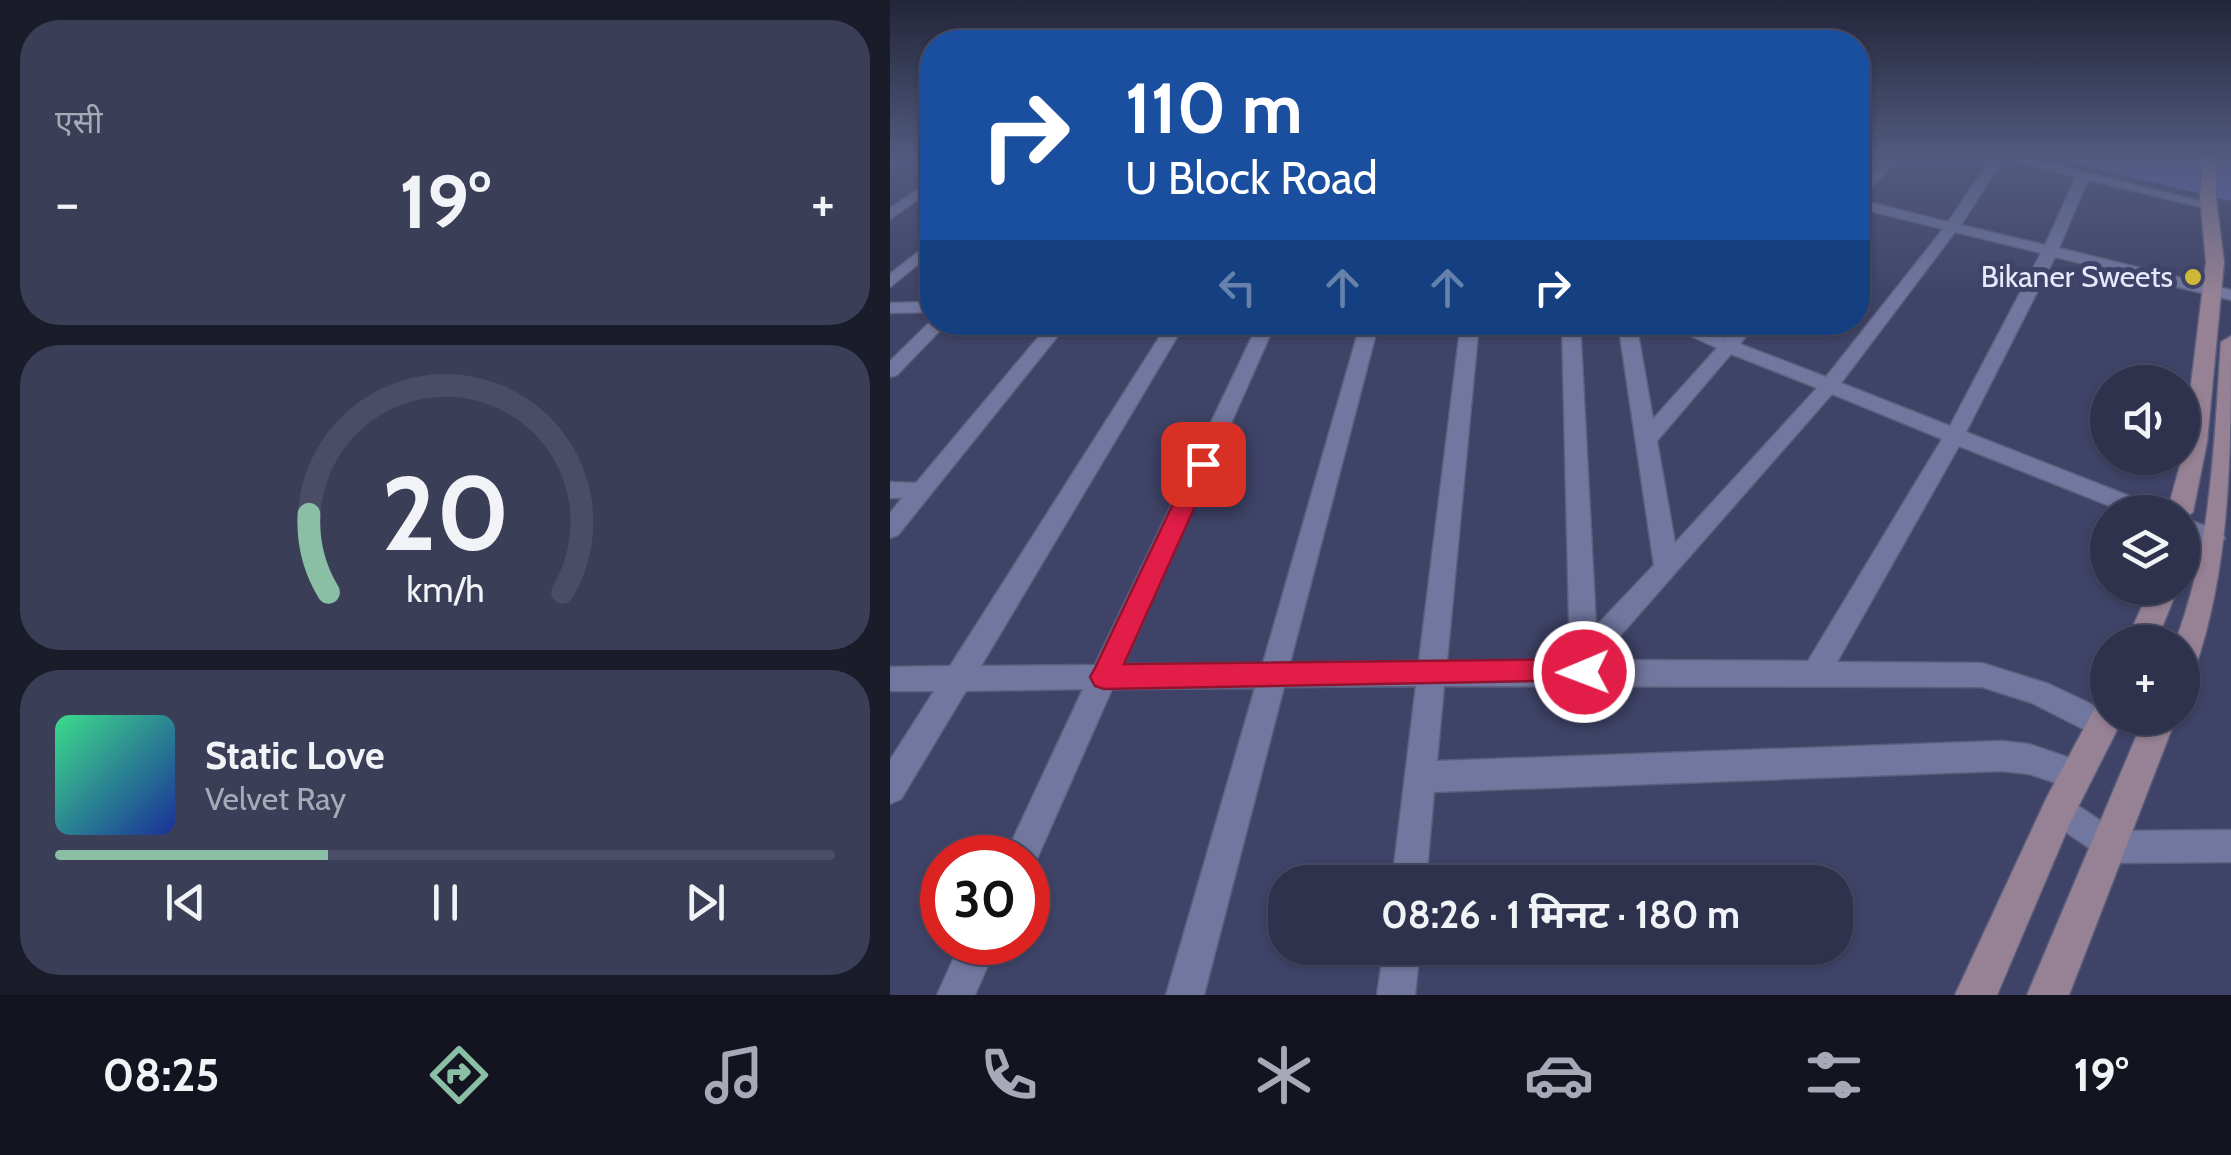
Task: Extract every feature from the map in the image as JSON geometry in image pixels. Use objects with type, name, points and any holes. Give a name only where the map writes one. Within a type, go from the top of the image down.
[{"type":"main road","points":[[2184,495],[2221,292],[2209,205]]},
{"type":"main road","points":[[2199,625],[2228,453],[2231,342]]},
{"type":"main road","points":[[1976,995],[2059,809],[2097,735]]},
{"type":"main road","points":[[2048,995],[2153,735]]},
{"type":"street","points":[[1873,205],[1953,229],[2221,292]]},
{"type":"street","points":[[1870,332],[1968,205]]},
{"type":"street","points":[[1816,673],[1955,437],[2052,252],[2071,205]]},
{"type":"street","points":[[890,282],[920,256]]},
{"type":"street","points":[[890,308],[920,308]]},
{"type":"street","points":[[890,371],[927,335]]},
{"type":"street","points":[[890,529],[1050,335]]},
{"type":"street","points":[[890,788],[1170,335]]},
{"type":"street","points":[[1031,835],[1262,335]]},
{"type":"street","points":[[1185,995],[1366,335]]},
{"type":"street","points":[[1411,865],[1469,335]]},
{"type":"street","points":[[1572,335],[1584,664]]},
{"type":"street","points":[[1629,335],[1667,567]]},
{"type":"street","points":[[1699,335],[2103,495]]},
{"type":"street","points":[[1645,440],[1738,335]]},
{"type":"street","points":[[1584,664],[1667,567],[1765,463],[1868,335]]},
{"type":"street","points":[[890,490],[922,490]]},
{"type":"street","points":[[2200,533],[2213,538]]},
{"type":"street","points":[[890,679],[1430,676],[1584,664],[1994,677],[2090,714]]},
{"type":"street","points":[[1422,777],[2001,756],[2029,759],[2077,775]]},
{"type":"street","points":[[2059,809],[2111,846],[2231,846]]},
{"type":"street","points":[[956,995],[970,965]]},
{"type":"street","points":[[1396,995],[1400,965]]},
{"type":"place","name":"Bikaner Sweets","points":[[2193,277]]},
{"type":"route","points":[[1203,464],[1104,677],[1584,672]]}]
